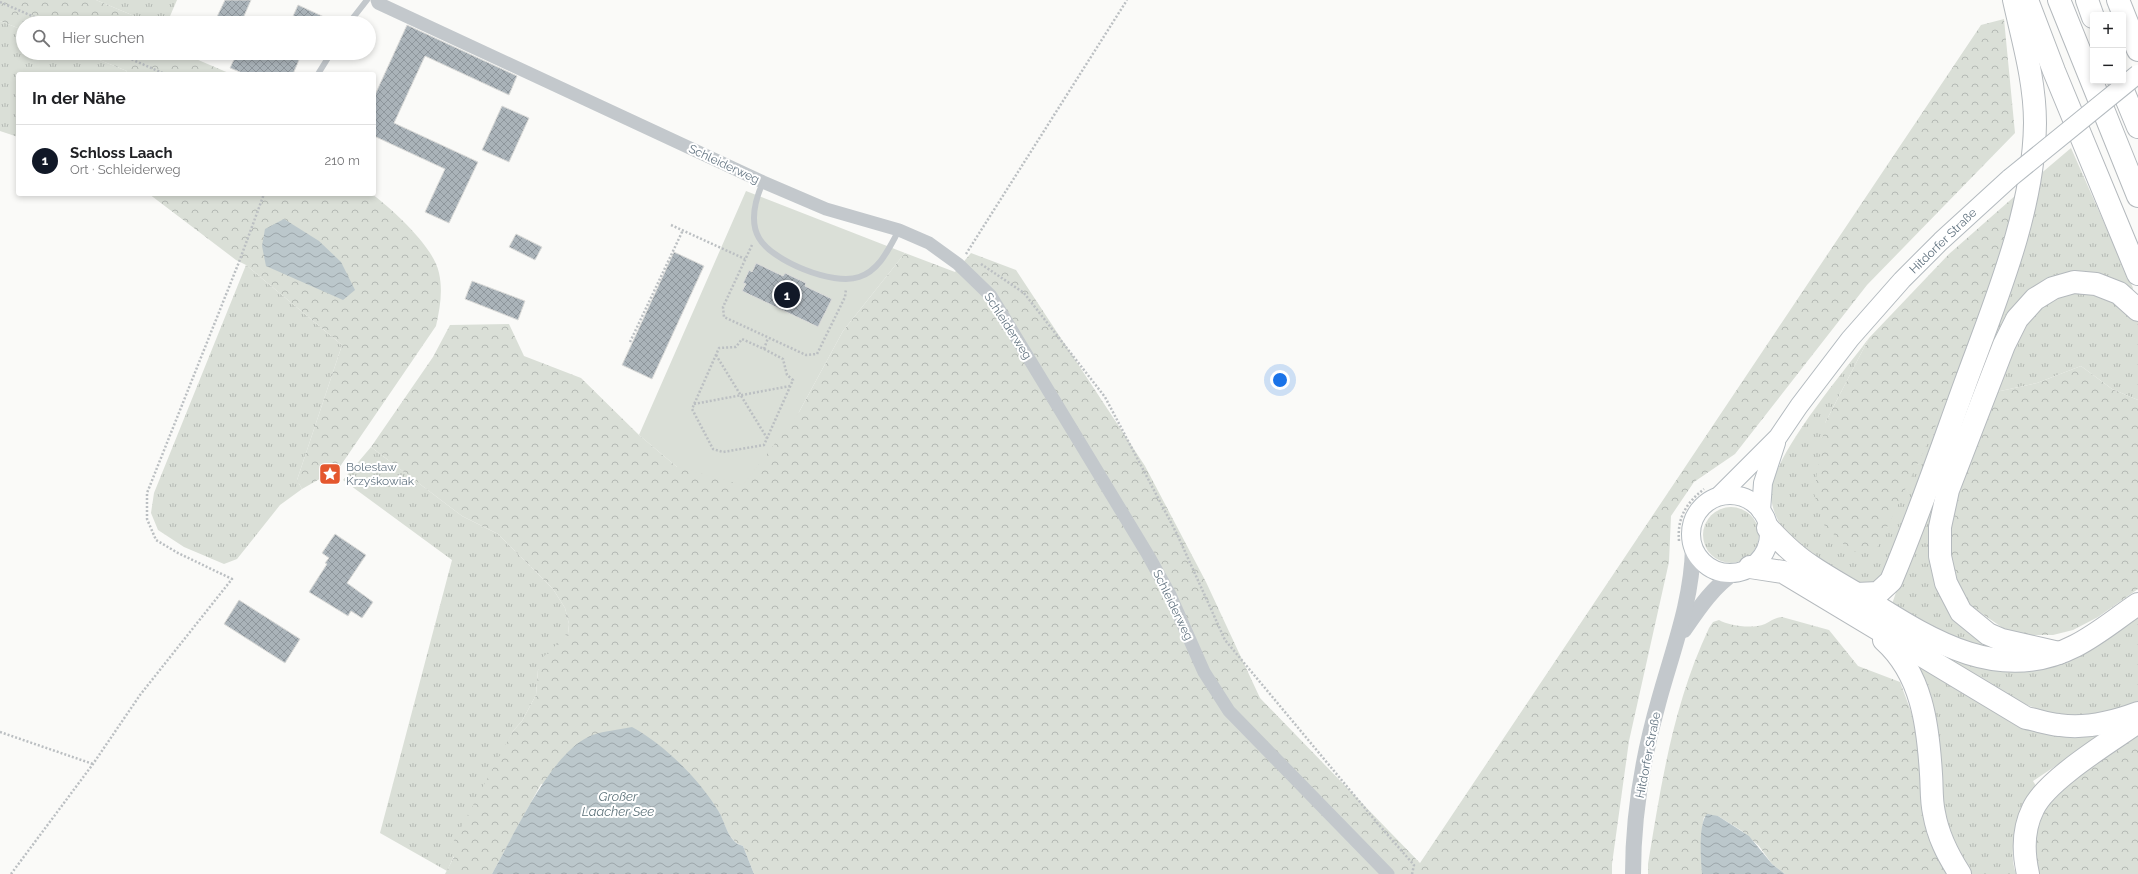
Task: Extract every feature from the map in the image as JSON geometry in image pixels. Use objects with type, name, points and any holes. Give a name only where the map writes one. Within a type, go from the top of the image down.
[{"type":"highway","points":[[1856,604],[1878,593],[1891,581],[2016,238],[2028,190],[2035,123],[2032,79],[2014,0]]},
{"type":"highway","points":[[2028,0],[2054,72],[2138,274]]},
{"type":"highway","points":[[2059,0],[2138,196]]},
{"type":"highway","points":[[2087,0],[2091,12]]},
{"type":"highway","points":[[2118,0],[2138,50]]},
{"type":"highway","points":[[2130,0],[2138,15]]},
{"type":"highway","points":[[2120,84],[2138,127]]},
{"type":"highway","points":[[2059,653],[2002,640],[1988,634],[1962,612],[1946,583],[1940,556],[1940,528],[1948,490],[2004,345],[2017,319],[2035,299],[2053,288],[2074,282],[2096,284],[2119,292],[2138,310]]},
{"type":"highway","points":[[1765,520],[1793,553],[1856,604],[2026,718],[2060,726],[2088,726],[2121,719],[2138,713]]},
{"type":"highway","points":[[1743,569],[1783,572],[1963,652],[1986,659],[2007,661],[2025,661],[2059,653],[2088,639],[2138,604]]},
{"type":"highway","points":[[1856,604],[1897,652],[1913,678],[1923,707],[1929,741],[1934,812],[1944,849],[1960,874]]},
{"type":"highway","points":[[2028,874],[2024,856],[2026,829],[2033,808],[2039,798],[2072,769],[2138,722]]},
{"type":"main road","name":"Hitdorfer Straße","points":[[1719,496],[1778,437],[1799,406],[1850,339],[1897,286],[1941,241],[2010,178],[2138,74]]},
{"type":"main road","name":"Hitdorfer Straße","points":[[1765,520],[1763,483],[1778,437]]},
{"type":"main road","points":[[1731,495],[1743,497],[1753,502],[1765,520],[1768,539],[1765,550],[1759,560],[1743,569],[1715,570],[1698,557],[1693,547],[1691,535],[1692,522],[1698,511],[1708,502],[1719,496],[1731,495]]},
{"type":"street","name":"Schleiderweg","points":[[377,0],[378,2],[763,182],[826,209],[898,230],[929,244],[958,264],[991,296],[1097,470],[1170,595],[1204,672],[1229,711],[1388,874]]},
{"type":"street","name":"Hitdorfer Straße","points":[[1633,874],[1636,824],[1653,725],[1679,638],[1691,582],[1693,547]]},
{"type":"street","name":"Hitdorfer Straße","points":[[1679,638],[1711,593],[1723,580],[1743,569]]},
{"type":"lane","points":[[354,16],[367,0]]},
{"type":"lane","points":[[319,72],[327,60]]},
{"type":"lane","points":[[763,182],[754,210],[758,237],[774,254],[820,275],[846,280],[859,277],[879,264],[898,230]]},
{"type":"path","points":[[958,264],[1028,158],[1127,0]]},
{"type":"path","points":[[0,2],[32,16]]},
{"type":"path","points":[[133,60],[160,72]]},
{"type":"path","points":[[11,874],[93,764],[140,695],[232,579],[178,553],[156,540],[147,518],[147,493],[239,262],[263,196]]},
{"type":"path","points":[[671,225],[745,259]]},
{"type":"path","points":[[630,342],[682,230]]},
{"type":"path","points":[[758,237],[745,259],[724,307],[724,317],[806,355],[817,354],[845,297],[846,280]]},
{"type":"path","points":[[958,264],[980,264],[1024,293],[1105,397],[1177,534],[1225,640],[1414,865],[1412,874]]},
{"type":"path","points":[[764,349],[768,338]]},
{"type":"path","points":[[742,339],[764,349],[783,359],[787,375],[793,380],[764,445],[723,452],[713,449],[692,409],[719,348],[736,347],[742,339]]},
{"type":"path","points":[[716,355],[767,438]]},
{"type":"path","points":[[694,404],[790,386]]},
{"type":"path","points":[[0,732],[93,764]]},
{"type":"green space","points":[[0,0],[96,0],[134,16],[16,16],[16,27],[0,21]]},
{"type":"green space","points":[[96,0],[177,0],[170,16],[134,16]]},
{"type":"green space","points":[[2004,19],[2015,133],[1867,285],[1735,454],[1694,482],[1671,516],[1669,562],[1629,741],[1612,864],[1612,874],[754,874],[743,846],[734,841],[731,837],[719,812],[541,784],[492,874],[445,874],[454,857],[450,848],[513,731],[522,721],[536,695],[538,670],[542,658],[568,634],[569,624],[565,608],[553,589],[498,534],[462,516],[371,447],[433,357],[450,325],[509,324],[524,356],[581,378],[639,435],[677,467],[799,412],[843,331],[905,253],[955,272],[971,253],[1016,270],[1145,466],[1206,582],[1260,698],[1420,863],[1981,25]]},
{"type":"green space","points":[[0,21],[16,27],[16,60],[100,60],[127,71],[16,72],[16,136],[0,131]]},
{"type":"green space","points":[[100,60],[198,60],[226,72],[126,72],[127,71]]},
{"type":"green space","points":[[2071,148],[2133,288],[2132,293],[2121,285],[2025,301],[1936,575],[2005,648],[1989,654],[1891,607],[2038,176]]},
{"type":"green space","points":[[2024,188],[1965,365],[1876,550],[1852,552],[1823,524],[1814,493],[1825,423],[1869,338],[1949,254]]},
{"type":"green space","points":[[746,191],[905,253],[843,331],[799,412],[743,485],[677,467],[639,435]]},
{"type":"green space","points":[[152,196],[375,196],[391,209],[412,230],[436,263],[439,273],[441,293],[436,326],[339,468],[302,489],[297,480],[342,345],[246,265],[236,260]]},
{"type":"green space","points":[[246,265],[342,345],[297,480],[302,489],[280,505],[237,559],[224,564],[184,547],[158,530],[151,513],[154,493]]},
{"type":"green space","points":[[2072,291],[2110,296],[2138,318],[2138,400],[2112,389],[2081,366],[2037,383],[1991,393],[2016,335],[2038,306]]},
{"type":"green space","points":[[1869,338],[1825,423],[1954,389],[1886,578],[1868,587],[1837,574],[1806,553],[1792,540],[1781,525],[1774,510],[1771,493],[1775,477],[1783,458],[1796,436],[1828,391]]},
{"type":"green space","points":[[2081,366],[2112,389],[2138,400],[2138,589],[2098,617],[2073,630],[2053,635],[2026,635],[2003,628],[1972,607],[1962,594],[1953,574],[1946,530],[1991,393],[2037,383]]},
{"type":"green space","points":[[371,447],[462,516],[498,534],[553,589],[565,608],[569,624],[568,634],[538,670],[536,695],[522,721],[513,731],[447,871],[380,833],[452,560],[343,480]]},
{"type":"green space","points":[[1725,507],[1737,507],[1747,511],[1755,519],[1759,529],[1759,541],[1755,551],[1747,559],[1737,563],[1725,563],[1715,559],[1707,551],[1703,541],[1703,529],[1707,519],[1715,511]]},
{"type":"green space","points":[[1782,617],[1829,630],[1858,666],[1900,682],[1916,725],[1927,827],[1948,874],[1785,874],[1772,864],[1759,846],[1742,831],[1718,816],[1704,817],[1702,827],[1702,874],[1648,874],[1648,864],[1653,833],[1670,743],[1686,686],[1709,628],[1713,622],[1719,620],[1748,627],[1760,626]]},
{"type":"green space","points":[[2138,617],[2138,703],[2091,716],[2071,717],[2049,713],[2027,705],[1984,683],[1927,647],[1985,666]]},
{"type":"green space","points":[[1920,666],[1988,707],[2110,730],[2033,781],[2038,789],[2022,819],[2014,840],[2013,862],[2016,874],[1970,874],[1945,826],[1931,696],[1919,669]]},
{"type":"green space","points":[[2138,734],[2138,874],[2038,874],[2033,860],[2037,818],[2064,786]]},
{"type":"water","points":[[284,219],[319,241],[341,262],[355,290],[343,300],[266,266],[262,246],[265,229]]},
{"type":"water","name":"Großer Laacher See","points":[[632,727],[657,743],[669,753],[702,788],[719,812],[731,837],[738,844],[743,846],[754,874],[492,874],[533,799],[560,761],[574,747],[588,737],[604,732]]},
{"type":"water","points":[[1707,814],[1718,816],[1749,836],[1772,864],[1785,874],[1702,874],[1701,834],[1702,825]]},
{"type":"building","points":[[225,0],[251,0],[244,16],[217,16]]},
{"type":"building","points":[[298,5],[322,16],[293,16]]},
{"type":"building","points":[[407,25],[517,76],[509,95],[425,56],[394,123],[478,162],[449,223],[425,212],[445,169],[376,137],[376,93]]},
{"type":"building","points":[[234,60],[299,60],[294,72],[240,72],[230,68]]},
{"type":"building","points":[[502,106],[529,118],[509,162],[482,150]]},
{"type":"building","points":[[516,234],[542,247],[535,260],[509,247]]},
{"type":"building","points":[[674,252],[704,266],[652,379],[622,365]]},
{"type":"building","points":[[756,263],[783,276],[785,273],[806,283],[805,286],[832,299],[818,327],[742,291],[746,284],[743,283],[749,270],[752,272]]},
{"type":"building","points":[[472,281],[525,301],[518,320],[465,299]]},
{"type":"building","points":[[335,534],[366,555],[347,583],[373,602],[362,618],[351,611],[348,616],[309,592],[327,564],[325,563],[329,558],[322,553]]},
{"type":"building","points":[[239,600],[300,639],[285,663],[224,624]]},
{"type":"place","name":"Schloss Laach","points":[[787,295]]},
{"type":"place","name":"Bolesław Krzyśkowiak","points":[[330,474]]}]
